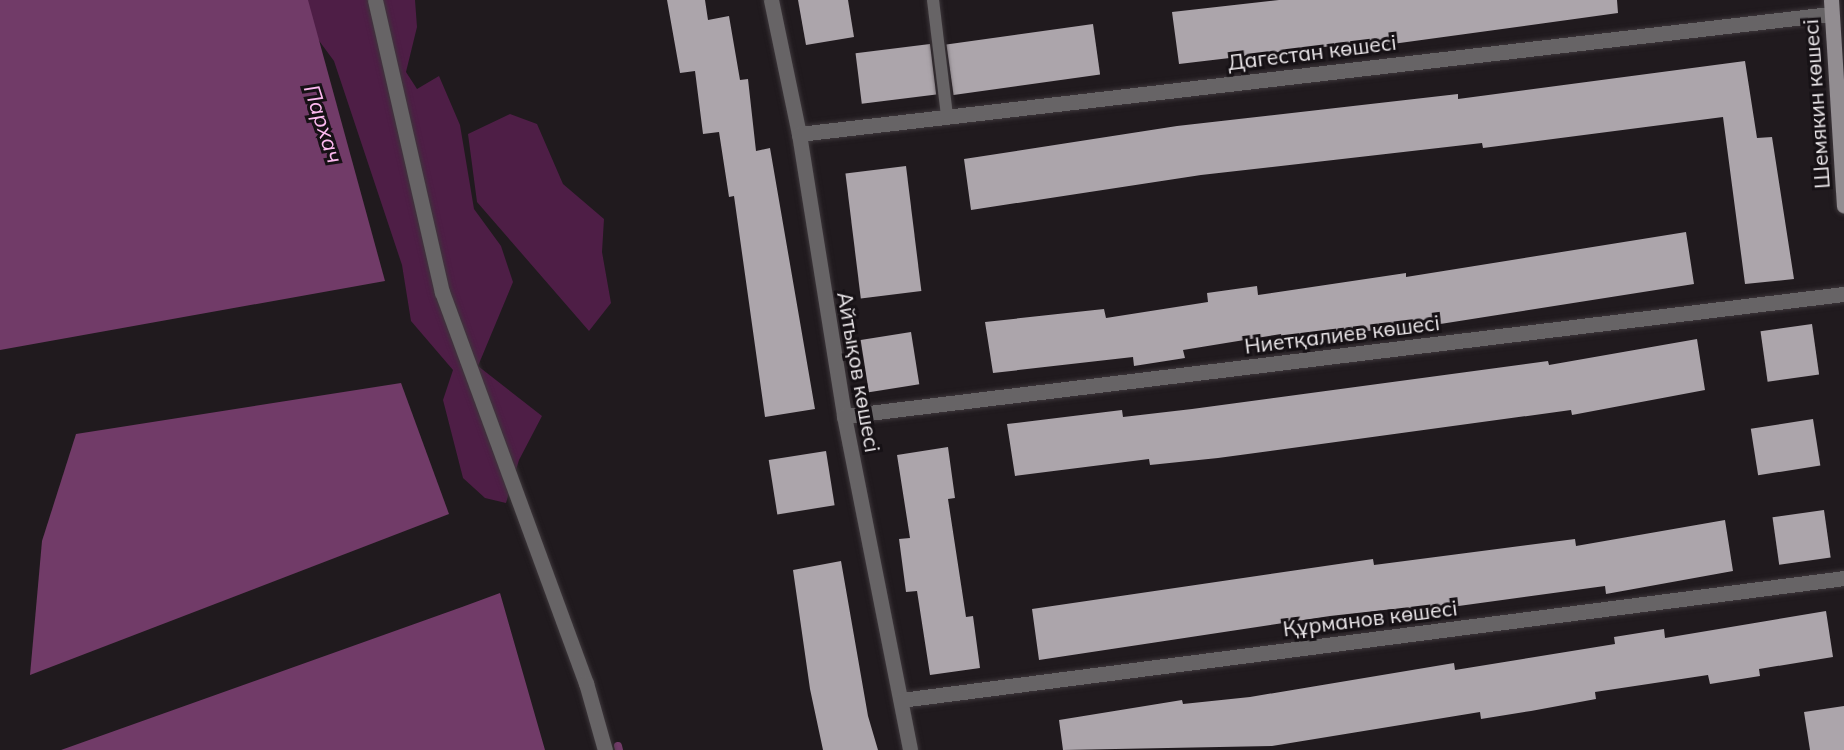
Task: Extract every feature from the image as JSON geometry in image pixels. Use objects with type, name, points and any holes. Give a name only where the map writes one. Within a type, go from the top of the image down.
[{"type":"main road","name":"Шемякин көшесі","points":[[1831,7],[1844,206]]},
{"type":"street","points":[[375,0],[442,292],[586,683],[605,750]]},
{"type":"street","name":"Айтықов көшесі","points":[[771,0],[799,134],[844,416],[910,750]]},
{"type":"street","name":"Дагестан көшесі","points":[[799,134],[1831,7]]},
{"type":"street","name":"Ниетқалиев көшесі","points":[[844,416],[1844,294]]},
{"type":"street","name":"Құрманов көшесі","points":[[900,700],[1844,578]]},
{"type":"lane","points":[[933,0],[947,116]]},
{"type":"shaded area","points":[[289,0],[415,0],[417,27],[406,72],[417,89],[439,76],[460,125],[474,209],[501,246],[513,282],[478,366],[542,416],[519,460],[506,503],[485,498],[463,478],[443,400],[453,370],[411,321],[402,265],[334,61]]},
{"type":"shaded area","points":[[510,114],[537,124],[563,184],[604,219],[602,252],[611,303],[589,331],[477,202],[468,134]]},
{"type":"water","points":[[0,0],[308,0],[385,281],[0,350]]},
{"type":"water","points":[[401,383],[449,514],[30,675],[42,541],[76,434]]},
{"type":"water","points":[[500,593],[545,750],[61,750],[462,607]]},
{"type":"building","points":[[667,0],[705,0],[708,20],[729,16],[740,80],[748,79],[756,151],[770,148],[815,409],[765,417],[734,196],[729,197],[719,132],[703,134],[695,71],[680,73]]},
{"type":"building","points":[[798,0],[848,0],[854,37],[806,45]]},
{"type":"building","points":[[1279,0],[1617,0],[1618,13],[1385,45],[1384,40],[1179,64],[1172,12]]},
{"type":"building","points":[[1093,24],[1100,75],[954,95],[946,45]]},
{"type":"building","points":[[930,44],[936,95],[862,104],[856,53]]},
{"type":"building","points":[[1745,61],[1757,138],[1772,137],[1794,279],[1745,284],[1723,117],[1483,148],[1482,143],[1201,175],[971,210],[964,159],[1177,126],[1458,94],[1458,99]]},
{"type":"building","points":[[906,166],[921,291],[861,298],[845,173]]},
{"type":"building","points":[[1686,232],[1694,284],[1434,325],[1434,321],[1283,344],[1281,334],[1183,350],[1185,358],[1134,366],[1133,357],[993,373],[985,322],[1104,309],[1106,318],[1208,302],[1207,293],[1257,286],[1258,295],[1406,273],[1406,277]]},
{"type":"building","points":[[1812,324],[1819,375],[1768,382],[1761,331]]},
{"type":"building","points":[[911,332],[919,384],[869,392],[861,340]]},
{"type":"building","points":[[1697,339],[1705,390],[1572,415],[1571,410],[1218,458],[1150,465],[1149,459],[1015,476],[1007,424],[1122,410],[1123,417],[1192,409],[1548,361],[1549,365]]},
{"type":"building","points":[[1813,419],[1820,465],[1758,475],[1751,429]]},
{"type":"building","points":[[948,447],[955,498],[948,499],[966,617],[973,616],[980,668],[930,675],[917,591],[906,592],[899,539],[910,538],[897,455]]},
{"type":"building","points":[[826,451],[835,505],[777,514],[769,460]]},
{"type":"building","points":[[1824,510],[1831,558],[1779,565],[1773,517]]},
{"type":"building","points":[[1725,520],[1733,571],[1606,594],[1605,586],[1393,615],[1393,609],[1330,616],[1039,660],[1032,609],[1373,559],[1374,565],[1575,539],[1576,546]]},
{"type":"building","points":[[841,561],[868,716],[878,750],[823,750],[810,689],[793,570]]},
{"type":"building","points":[[1826,611],[1833,657],[1759,669],[1760,676],[1710,684],[1708,675],[1595,692],[1596,699],[1531,711],[1481,719],[1480,712],[1272,746],[1063,750],[1059,720],[1182,700],[1183,704],[1250,697],[1454,663],[1455,670],[1615,644],[1614,637],[1664,629],[1665,638]]},
{"type":"building","points":[[1844,706],[1844,750],[1810,750],[1804,712]]},
{"type":"waterway","name":"Пархач","points":[[618,746],[619,750]]}]
